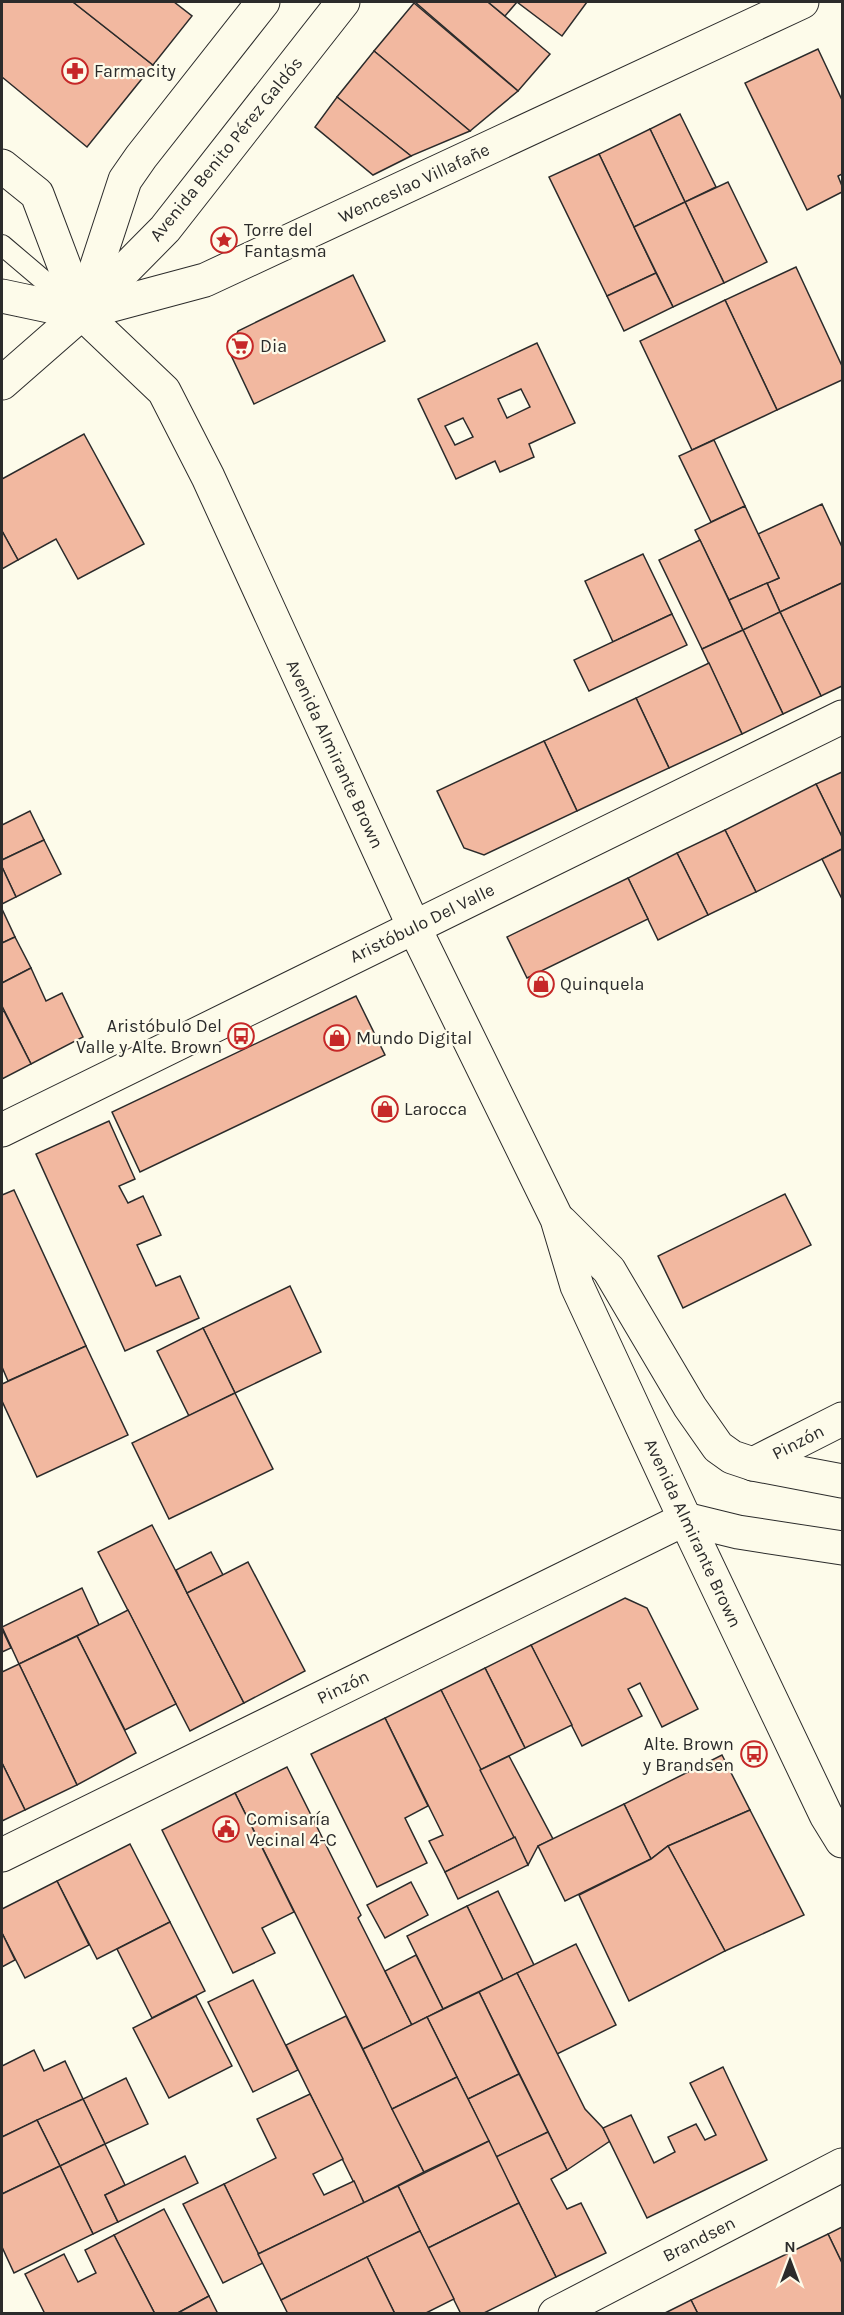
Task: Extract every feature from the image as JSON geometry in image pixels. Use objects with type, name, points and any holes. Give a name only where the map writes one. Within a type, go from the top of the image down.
[{"type":"main road","points":[[2,296],[82,313],[125,180],[263,2]]},
{"type":"main road","name":"Avenida Benito Pérez Galdós","points":[[82,313],[165,229],[343,2]]},
{"type":"main road","name":"Wenceslao Villafañe","points":[[2,383],[82,313],[205,280],[802,2]]},
{"type":"main road","name":"Avenida Almirante Brown","points":[[2,166],[37,194],[82,313],[164,391],[208,477],[414,927],[557,1219],[577,1286],[685,1519],[826,1815],[843,1841]]},
{"type":"main road","name":"Aristóbulo Del Valle","points":[[2,1130],[843,717]]},
{"type":"main road","name":"Avenida Almirante Brown","points":[[557,1219],[609,1270],[690,1407],[718,1447],[732,1457],[753,1464],[843,1481]]},
{"type":"main road","name":"Pinzón","points":[[753,1464],[843,1419]]},
{"type":"main road","points":[[685,1519],[738,1533],[843,1548]]},
{"type":"main road","name":"Pinzón","points":[[2,1855],[685,1519]]},
{"type":"main road","name":"Brandsen","points":[[555,2313],[843,2165]]},
{"type":"lane","points":[[2,245],[82,313]]},
{"type":"building","name":"Farmacity","points":[[2,2],[73,2],[153,65],[87,147],[2,77]]},
{"type":"building","points":[[73,2],[174,2],[192,16],[153,65]]},
{"type":"building","points":[[415,2],[488,2],[550,54],[518,91]]},
{"type":"building","points":[[488,2],[517,2],[505,16]]},
{"type":"building","points":[[517,2],[587,2],[562,36]]},
{"type":"building","points":[[414,3],[518,91],[470,131],[374,51]]},
{"type":"building","points":[[818,49],[842,100],[842,174],[838,176],[842,192],[807,210],[745,83]]},
{"type":"building","points":[[374,51],[470,131],[411,156],[337,97]]},
{"type":"building","points":[[337,97],[411,156],[373,175],[315,127]]},
{"type":"building","points":[[680,114],[716,187],[685,202],[650,129]]},
{"type":"building","points":[[650,129],[685,202],[634,227],[599,154]]},
{"type":"building","points":[[599,154],[656,273],[607,296],[549,177]]},
{"type":"building","points":[[728,182],[767,262],[724,283],[685,202]]},
{"type":"building","points":[[685,202],[724,283],[673,307],[634,227]]},
{"type":"building","points":[[796,267],[842,366],[842,380],[777,410],[725,300]]},
{"type":"building","points":[[656,273],[673,307],[624,331],[607,296]]},
{"type":"building","points":[[353,275],[385,341],[254,404],[229,351],[238,331]]},
{"type":"building","points":[[725,300],[777,410],[692,450],[640,341]]},
{"type":"building","points":[[537,343],[575,423],[529,444],[534,457],[500,472],[495,461],[456,479],[418,399]],"holes":[[[521,389],[530,407],[507,418],[498,399]],[[463,418],[473,437],[455,445],[445,426]]]},
{"type":"building","points":[[84,434],[144,544],[78,579],[56,539],[18,560],[2,531],[2,479]]},
{"type":"building","points":[[714,440],[745,506],[711,522],[679,456]]},
{"type":"building","points":[[822,504],[842,547],[842,583],[780,612],[767,583],[779,578],[758,534]]},
{"type":"building","points":[[745,506],[779,578],[729,600],[695,530]]},
{"type":"building","points":[[2,531],[18,560],[2,569]]},
{"type":"building","points":[[700,540],[743,630],[702,649],[659,560]]},
{"type":"building","points":[[643,554],[672,614],[613,642],[585,581]]},
{"type":"building","points":[[767,583],[780,612],[743,630],[729,600]]},
{"type":"building","points":[[842,583],[842,686],[821,696],[780,612]]},
{"type":"building","points":[[780,612],[821,696],[783,714],[743,630]]},
{"type":"building","points":[[672,614],[687,645],[589,691],[574,660]]},
{"type":"building","points":[[743,630],[783,714],[742,734],[702,649]]},
{"type":"building","points":[[709,663],[742,734],[669,768],[636,698]]},
{"type":"building","points":[[636,698],[669,768],[577,811],[544,741]]},
{"type":"building","points":[[544,741],[577,811],[484,855],[464,848],[437,791]]},
{"type":"building","points":[[842,772],[842,837],[816,784]]},
{"type":"building","points":[[816,784],[842,837],[842,849],[756,892],[725,830]]},
{"type":"building","points":[[30,811],[44,840],[2,860],[2,825]]},
{"type":"building","points":[[725,830],[756,892],[708,915],[677,853]]},
{"type":"building","points":[[44,840],[61,874],[16,897],[2,867],[2,860]]},
{"type":"building","points":[[842,849],[842,899],[822,859]]},
{"type":"building","points":[[677,853],[708,915],[658,940],[628,878]]},
{"type":"building","points":[[2,867],[16,897],[2,904]]},
{"type":"building","points":[[628,878],[648,919],[527,978],[507,937]]},
{"type":"building","points":[[2,909],[15,937],[2,943]]},
{"type":"building","points":[[15,937],[31,968],[2,983],[2,943]]},
{"type":"building","points":[[31,968],[46,1001],[62,993],[83,1037],[31,1064],[2,1006],[2,983]]},
{"type":"building","points":[[356,996],[385,1055],[140,1172],[112,1112]]},
{"type":"building","points":[[4,1011],[31,1064],[2,1079],[2,1012]]},
{"type":"building","points":[[109,1121],[135,1179],[119,1186],[128,1203],[143,1196],[161,1235],[137,1245],[156,1286],[180,1276],[199,1318],[125,1351],[36,1154]]},
{"type":"building","points":[[14,1190],[86,1346],[8,1381],[2,1367],[2,1195]]},
{"type":"building","points":[[785,1194],[811,1245],[683,1308],[658,1256]]},
{"type":"building","points":[[290,1286],[321,1352],[235,1393],[203,1328]]},
{"type":"building","points":[[203,1328],[235,1393],[189,1416],[157,1351]]},
{"type":"building","points":[[86,1346],[128,1435],[37,1477],[2,1401],[2,1384]]},
{"type":"building","points":[[235,1393],[273,1469],[169,1519],[132,1443]]},
{"type":"building","points":[[152,1525],[244,1703],[190,1731],[98,1552]]},
{"type":"building","points":[[211,1552],[223,1575],[187,1593],[176,1570]]},
{"type":"building","points":[[248,1562],[305,1671],[244,1703],[187,1593]]},
{"type":"building","points":[[82,1588],[99,1625],[19,1664],[2,1627]]},
{"type":"building","points":[[625,1598],[647,1608],[698,1709],[662,1727],[640,1683],[628,1689],[642,1716],[582,1746],[531,1645]]},
{"type":"building","points":[[128,1610],[176,1704],[125,1730],[77,1636]]},
{"type":"building","points":[[2,1629],[11,1648],[2,1652]]},
{"type":"building","points":[[77,1636],[136,1753],[77,1785],[19,1664]]},
{"type":"building","points":[[531,1645],[572,1725],[525,1748],[485,1668]]},
{"type":"building","points":[[19,1664],[77,1785],[25,1810],[2,1763],[2,1672]]},
{"type":"building","points":[[485,1668],[525,1748],[480,1770],[441,1690]]},
{"type":"building","points":[[441,1690],[515,1837],[445,1872],[429,1841],[443,1835],[385,1718]]},
{"type":"building","points":[[385,1718],[428,1806],[405,1818],[427,1863],[377,1887],[311,1754]]},
{"type":"building","points":[[722,1755],[750,1810],[668,1846],[651,1859],[624,1804]]},
{"type":"building","points":[[509,1756],[553,1839],[538,1846],[528,1865],[480,1770]]},
{"type":"building","points":[[2,1763],[25,1810],[2,1821]]},
{"type":"building","points":[[287,1767],[361,1915],[358,1918],[412,2025],[363,2049],[235,1793]]},
{"type":"building","points":[[235,1793],[294,1912],[262,1928],[275,1953],[233,1973],[162,1830]]},
{"type":"building","points":[[624,1804],[651,1859],[565,1901],[538,1846]]},
{"type":"building","points":[[750,1810],[804,1915],[725,1951],[668,1846]]},
{"type":"building","points":[[515,1837],[528,1865],[458,1899],[445,1872]]},
{"type":"building","points":[[130,1844],[170,1922],[97,1959],[57,1881]]},
{"type":"building","points":[[668,1846],[725,1951],[629,2001],[579,1895],[651,1859]]},
{"type":"building","points":[[57,1881],[89,1945],[25,1978],[2,1933],[2,1909]]},
{"type":"building","points":[[411,1882],[428,1915],[385,1938],[367,1905]]},
{"type":"building","points":[[498,1891],[534,1965],[503,1980],[467,1906]]},
{"type":"building","points":[[467,1906],[503,1980],[443,2009],[407,1936]]},
{"type":"building","points":[[170,1922],[205,1991],[152,2018],[117,1949]]},
{"type":"building","points":[[2,1933],[15,1960],[2,1967]]},
{"type":"building","points":[[576,1944],[616,2025],[557,2054],[517,1973]]},
{"type":"building","points":[[416,1955],[443,2009],[412,2025],[385,1971]]},
{"type":"building","points":[[517,1973],[585,2109],[603,2128],[610,2141],[567,2170],[479,1992]]},
{"type":"building","points":[[253,1980],[298,2070],[253,2092],[208,2002]]},
{"type":"building","points":[[479,1992],[519,2074],[468,2099],[427,2017]]},
{"type":"building","points":[[196,1996],[232,2066],[169,2098],[133,2028]]},
{"type":"building","points":[[346,2016],[424,2172],[364,2203],[286,2045]]},
{"type":"building","points":[[427,2017],[457,2077],[392,2109],[363,2049]]},
{"type":"building","points":[[34,2050],[44,2071],[65,2061],[83,2099],[2,2137],[2,2066]]},
{"type":"building","points":[[723,2067],[767,2160],[647,2218],[603,2128],[631,2115],[654,2163],[675,2152],[668,2137],[696,2124],[705,2140],[716,2135],[690,2083]]},
{"type":"building","points":[[519,2074],[548,2132],[496,2157],[468,2099]]},
{"type":"building","points":[[457,2077],[489,2141],[424,2172],[392,2109]]},
{"type":"building","points":[[126,2078],[148,2124],[105,2144],[83,2099]]},
{"type":"building","points":[[310,2094],[343,2159],[313,2174],[324,2195],[354,2181],[364,2203],[258,2254],[224,2184],[276,2158],[257,2119]]},
{"type":"building","points":[[83,2099],[105,2144],[60,2166],[37,2120]]},
{"type":"building","points":[[37,2120],[60,2166],[2,2194],[2,2137]]},
{"type":"building","points":[[548,2132],[567,2170],[551,2179],[567,2209],[581,2203],[606,2253],[556,2277],[496,2157]]},
{"type":"building","points":[[489,2141],[519,2203],[428,2248],[398,2186]]},
{"type":"building","points":[[105,2144],[125,2185],[105,2195],[118,2222],[93,2234],[60,2166]]},
{"type":"building","points":[[185,2156],[198,2183],[118,2222],[105,2195]]},
{"type":"building","points":[[60,2166],[93,2234],[14,2273],[2,2247],[2,2194]]},
{"type":"building","points":[[224,2184],[263,2263],[223,2283],[183,2204]]},
{"type":"building","points":[[398,2186],[420,2231],[281,2300],[258,2254]]},
{"type":"building","points":[[519,2203],[556,2277],[482,2314],[461,2314],[428,2248]]},
{"type":"building","points":[[164,2209],[209,2296],[176,2314],[155,2314],[114,2235]]},
{"type":"building","points":[[842,2227],[842,2263],[828,2234]]},
{"type":"building","points":[[420,2231],[454,2299],[424,2314],[395,2314],[367,2257]]},
{"type":"building","points":[[828,2234],[842,2263],[842,2314],[698,2314],[691,2300]]},
{"type":"building","points":[[114,2235],[155,2314],[45,2314],[25,2274],[64,2254],[78,2282],[96,2273],[85,2250]]},
{"type":"building","points":[[367,2257],[395,2314],[288,2314],[281,2300]]},
{"type":"building","points":[[209,2296],[218,2314],[176,2314]]},
{"type":"building","points":[[691,2300],[698,2314],[663,2314]]},
{"type":"place","name":"Farmacity","points":[[75,71]]},
{"type":"place","name":"Torre del Fantasma","points":[[224,240]]},
{"type":"place","name":"Dia","points":[[240,346]]},
{"type":"place","name":"Quinquela","points":[[541,984]]},
{"type":"place","name":"Aristóbulo Del Valle y Alte. Brown","points":[[241,1036]]},
{"type":"place","name":"Mundo Digital","points":[[337,1038]]},
{"type":"place","name":"Larocca","points":[[385,1109]]},
{"type":"place","name":"Alte. Brown y Brandsen","points":[[754,1754]]},
{"type":"place","name":"Comisaría Vecinal 4-C","points":[[226,1829]]}]
